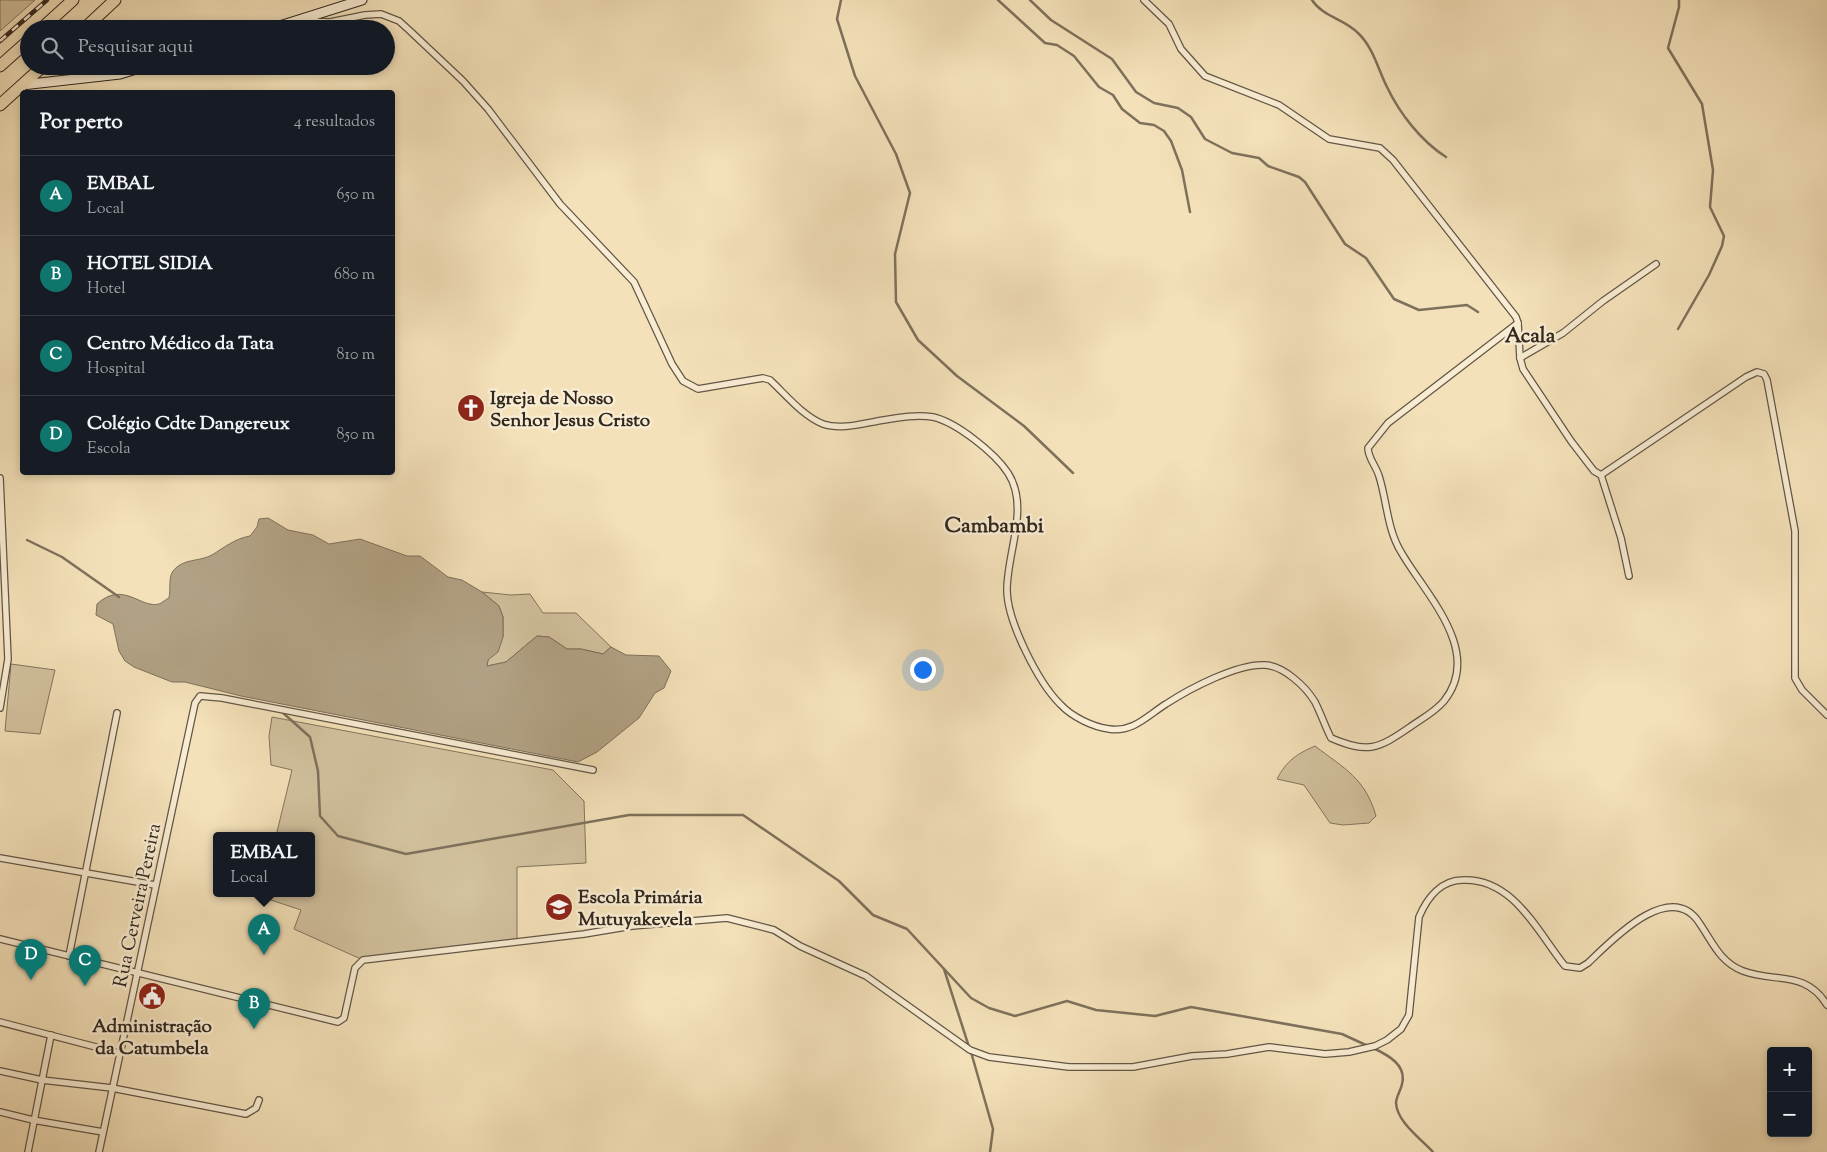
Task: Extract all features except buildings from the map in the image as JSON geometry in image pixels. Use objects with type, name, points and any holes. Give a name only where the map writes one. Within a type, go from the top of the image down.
[{"type":"highway","points":[[51,20],[73,0]]},
{"type":"highway","points":[[94,20],[115,0]]},
{"type":"highway","points":[[0,66],[20,48]]},
{"type":"highway","points":[[0,104],[33,75]]},
{"type":"street","points":[[297,20],[362,0]]},
{"type":"street","points":[[1144,0],[1169,24],[1180,49],[1205,76],[1279,105],[1329,139],[1380,148],[1393,160],[1505,302],[1518,323],[1520,358],[1523,369],[1594,471],[1601,475],[1621,538],[1629,576]]},
{"type":"street","points":[[338,20],[381,14],[399,21],[463,81],[488,109],[560,204],[634,282],[672,364],[683,381],[689,386],[698,389],[763,378],[770,380],[794,403],[824,424],[845,426],[906,416],[933,417],[949,423],[991,453],[1009,474],[1017,496],[1018,509],[1008,567],[1007,591],[1008,605],[1015,628],[1040,676],[1060,705],[1077,717],[1111,730],[1136,725],[1181,695],[1220,677],[1246,667],[1266,665],[1291,677],[1304,688],[1315,702],[1331,738],[1354,748],[1384,745],[1443,702],[1456,677],[1454,641],[1447,623],[1434,600],[1400,550],[1389,520],[1378,474],[1368,448],[1388,424],[1518,323]]},
{"type":"street","points":[[22,85],[111,75]]},
{"type":"street","points":[[1520,358],[1564,333],[1603,301],[1656,264]]},
{"type":"street","points":[[1601,475],[1746,377],[1757,372],[1764,374],[1767,380],[1795,530],[1795,678],[1802,690],[1827,715]]},
{"type":"street","points":[[0,478],[8,659],[0,708]]},
{"type":"street","name":"Rua Cerveira Pereira","points":[[99,1152],[195,703],[200,696],[222,698],[594,770]]},
{"type":"street","points":[[68,956],[87,872],[117,713]]},
{"type":"street","points":[[0,858],[155,885]]},
{"type":"street","points":[[0,939],[136,974],[338,1022],[341,1021],[355,968],[363,960],[584,934],[632,926],[727,918],[774,930],[800,946],[866,976],[886,988],[963,1046],[989,1057],[1069,1067],[1133,1067],[1192,1056],[1227,1054],[1269,1047],[1325,1054],[1349,1052],[1375,1046],[1387,1040],[1406,1023],[1413,990],[1419,917],[1425,902],[1436,891],[1454,880],[1469,880],[1490,884],[1503,892],[1524,912],[1565,966],[1580,968],[1588,963],[1638,920],[1654,910],[1680,909],[1695,916],[1720,956],[1732,965],[1744,971],[1802,982],[1813,986],[1827,1005]]},
{"type":"street","points":[[0,1022],[119,1053]]},
{"type":"street","points":[[28,1152],[51,1035]]},
{"type":"street","points":[[0,1071],[42,1080],[112,1088],[246,1114],[256,1108],[259,1100]]},
{"type":"street","points":[[0,1112],[103,1132]]},
{"type":"shaded area","points":[[0,0],[35,0],[0,31]]},
{"type":"shaded area","points":[[268,518],[288,530],[313,535],[329,544],[360,539],[407,556],[420,556],[448,577],[462,580],[482,592],[499,606],[503,617],[503,637],[498,652],[488,660],[487,666],[506,662],[537,636],[549,637],[567,649],[581,649],[603,654],[611,647],[626,655],[659,656],[671,671],[664,688],[655,693],[639,718],[597,752],[578,762],[241,696],[185,682],[172,682],[134,667],[125,661],[119,651],[113,624],[96,615],[97,604],[106,597],[115,595],[131,597],[145,603],[160,603],[169,598],[171,577],[177,567],[186,562],[212,555],[234,541],[250,536],[257,527],[259,519]]},
{"type":"shaded area","points":[[482,592],[511,595],[530,594],[543,613],[576,613],[611,647],[603,654],[581,649],[567,649],[549,637],[537,636],[506,662],[487,666],[488,660],[503,637],[503,617],[499,606]]},
{"type":"shaded area","points":[[11,664],[55,670],[40,734],[5,731]]},
{"type":"shaded area","points":[[272,717],[553,770],[584,801],[586,863],[517,867],[517,942],[363,960],[294,929],[301,910],[262,897],[315,897],[315,832],[277,832],[292,770],[271,765],[269,736]]},
{"type":"shaded area","points":[[1315,746],[1345,768],[1360,783],[1376,816],[1369,823],[1343,825],[1330,823],[1304,785],[1277,779],[1293,758]]},
{"type":"waterway","points":[[841,0],[837,19],[855,76],[896,154],[910,193],[895,254],[896,302],[918,340],[957,376],[1024,426],[1073,473]]},
{"type":"waterway","points":[[998,0],[1045,43],[1057,45],[1074,56],[1099,87],[1113,95],[1122,109],[1140,123],[1154,125],[1164,131],[1171,141],[1182,170],[1190,212]]},
{"type":"waterway","points":[[1030,0],[1051,20],[1112,59],[1136,92],[1154,103],[1178,108],[1191,117],[1205,139],[1232,153],[1259,158],[1268,166],[1299,177],[1305,182],[1345,244],[1366,258],[1394,299],[1419,310],[1467,305],[1478,312]]},
{"type":"waterway","points":[[1312,0],[1322,10],[1353,28],[1363,39],[1368,45],[1392,97],[1405,117],[1428,143],[1446,157]]},
{"type":"waterway","points":[[1678,329],[1709,275],[1722,246],[1724,236],[1710,207],[1713,170],[1702,104],[1668,48],[1679,7],[1679,0]]},
{"type":"waterway","points":[[27,540],[62,557],[119,597]]},
{"type":"waterway","points":[[282,712],[310,737],[318,771],[320,816],[338,836],[406,854],[629,815],[743,815],[839,881],[873,915],[907,929],[971,998],[989,1008],[1015,1016],[1067,1001],[1096,1010],[1155,1016],[1191,1007],[1342,1034],[1368,1046]]},
{"type":"waterway","points":[[944,969],[969,1047]]},
{"type":"waterway","points":[[1373,1048],[1390,1057],[1402,1071],[1403,1077],[1396,1101],[1397,1110],[1416,1136],[1433,1152]]},
{"type":"waterway","points":[[971,1052],[993,1129],[990,1152]]},
{"type":"railway","points":[[24,20],[47,0]]},
{"type":"railway","points":[[0,41],[20,24]]},
{"type":"place","name":"Igreja de Nosso Senhor Jesus Cristo","points":[[471,408]]},
{"type":"place","name":"Escola Primária Mutuyakevela","points":[[559,907]]},
{"type":"place","name":"EMBAL","points":[[264,955]]},
{"type":"place","name":"Colégio Cdte Dangereux","points":[[31,980]]},
{"type":"place","name":"Centro Médico da Tata","points":[[85,986]]},
{"type":"place","name":"Administração da Catumbela","points":[[152,996]]},
{"type":"place","name":"HOTEL SIDIA","points":[[254,1029]]},
{"type":"district","name":"Acala","points":[[1530,335]]},
{"type":"district","name":"Cambambi","points":[[994,525]]}]
